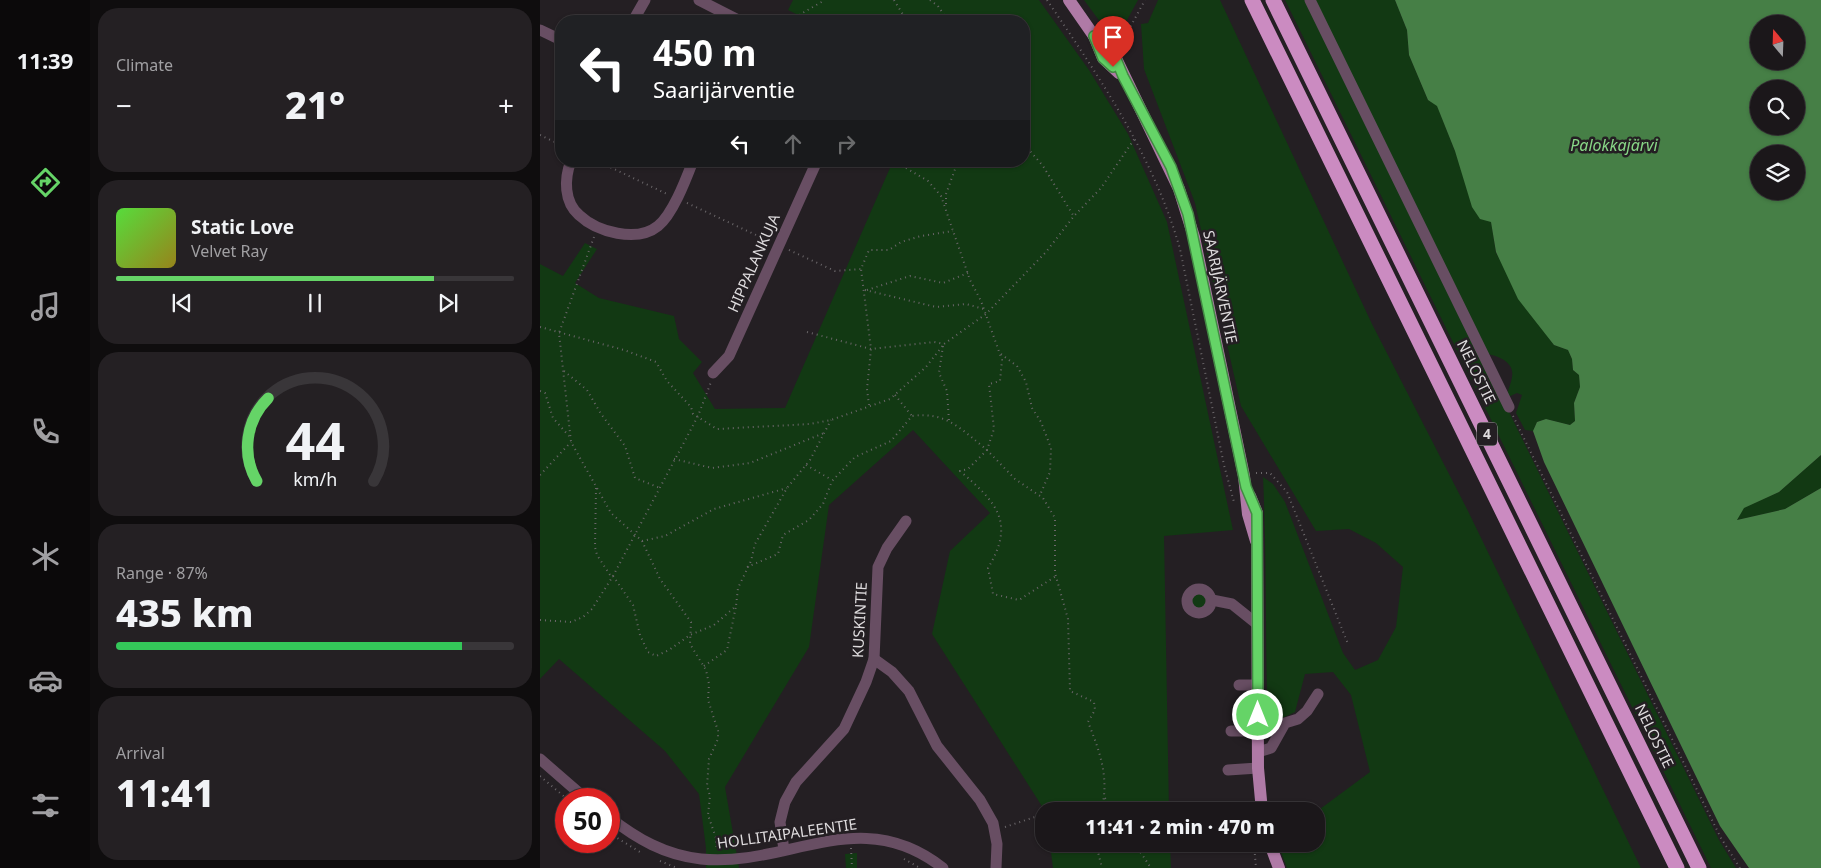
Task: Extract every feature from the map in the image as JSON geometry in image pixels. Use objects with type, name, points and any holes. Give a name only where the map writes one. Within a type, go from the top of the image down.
[{"type":"highway","name":"4","points":[[1252,0],[1676,866]]},
{"type":"highway","name":"NELOSTIE","points":[[1273,0],[1699,868]]},
{"type":"main road","name":"SAARIJÄRVENTIE","points":[[1069,0],[1123,76],[1171,167],[1188,214],[1245,482],[1248,514],[1256,541],[1258,768],[1261,802]]},
{"type":"main road","points":[[1273,852],[1279,868]]},
{"type":"street","points":[[637,15],[646,0]]},
{"type":"street","points":[[700,0],[729,15]]},
{"type":"street","points":[[1310,0],[1509,407]]},
{"type":"street","points":[[540,30],[555,37]]},
{"type":"street","points":[[569,167],[566,181],[568,198],[578,215],[598,227],[628,235],[641,233],[658,226],[677,198],[690,167]]},
{"type":"street","name":"HIPPALANKUJA","points":[[713,373],[729,356],[814,167]]},
{"type":"street","name":"KUSKINTIE","points":[[784,850],[780,822],[785,802],[796,782],[844,729],[861,698],[874,659],[878,566],[887,548],[906,521]]},
{"type":"street","points":[[1212,600],[1232,604],[1257,624]]},
{"type":"street","points":[[874,659],[892,672],[909,691],[937,746],[980,800],[994,830],[997,844],[996,868]]},
{"type":"street","points":[[1239,684],[1257,685]]},
{"type":"street","points":[[1258,752],[1271,748],[1285,723],[1298,719],[1307,711],[1318,694]]},
{"type":"street","points":[[1232,731],[1258,730]]},
{"type":"street","points":[[540,759],[573,788]]},
{"type":"street","points":[[1228,770],[1258,768]]},
{"type":"street","name":"HOLLITAIPALEENTIE","points":[[620,825],[644,842],[702,864],[715,860],[859,837],[887,840],[914,850],[942,868]]},
{"type":"path","points":[[799,15],[825,0]]},
{"type":"path","points":[[894,0],[903,15]]},
{"type":"path","points":[[930,0],[938,6],[944,15]]},
{"type":"path","points":[[1047,0],[1092,66],[1135,138],[1172,221],[1180,249],[1224,465],[1236,507]]},
{"type":"path","points":[[1092,66],[1119,48],[1145,0]]},
{"type":"path","points":[[540,135],[555,142]]},
{"type":"path","points":[[540,327],[624,350],[656,362],[667,381],[691,407],[694,414],[717,429],[810,424],[832,420],[869,405],[890,399],[926,368],[944,344],[986,314],[1046,252],[1074,216],[1101,188],[1135,138]]},
{"type":"path","points":[[1030,151],[1043,166],[1074,216]]},
{"type":"path","points":[[610,167],[835,271],[861,269]]},
{"type":"path","points":[[946,207],[946,194],[956,167]]},
{"type":"path","points":[[906,168],[928,181],[942,196],[968,273],[986,314],[1002,360],[1000,381],[989,384],[994,429],[987,450],[968,469],[960,471],[988,496],[1001,520],[999,550],[988,568],[992,594],[1019,600],[1056,576]]},
{"type":"path","points":[[598,227],[559,333],[570,437],[611,513],[642,541],[660,579],[691,622],[690,644],[704,666],[710,684],[708,700],[718,731],[718,740],[709,759],[707,786],[710,796],[708,815],[716,838],[715,860]]},
{"type":"path","points":[[869,405],[867,389],[871,349],[861,269],[869,250],[889,250],[902,242],[922,236],[953,231]]},
{"type":"path","points":[[865,290],[910,276],[943,283],[968,273]]},
{"type":"path","points":[[865,290],[936,307],[966,304],[984,309]]},
{"type":"path","points":[[807,332],[871,349],[934,342],[944,344]]},
{"type":"path","points":[[944,344],[939,373],[947,391],[949,421]]},
{"type":"path","points":[[999,353],[1017,366],[1026,382],[1032,408],[1041,422],[1051,448],[1050,472],[1040,496]]},
{"type":"path","points":[[563,370],[587,390],[601,414],[625,446],[636,478],[660,488]]},
{"type":"path","points":[[540,620],[557,622],[583,617],[592,609],[612,577],[698,416],[713,373]]},
{"type":"path","points":[[540,391],[545,394],[553,418],[570,437]]},
{"type":"path","points":[[895,395],[912,416]]},
{"type":"path","points":[[747,567],[778,554],[783,535],[810,520],[823,504],[832,481],[855,457],[890,441],[912,416],[929,413],[949,421],[987,450],[1016,479],[1040,496],[1055,518],[1056,576],[1068,619],[1070,691],[1094,702],[1095,710],[1088,722],[1102,756],[1104,802]]},
{"type":"path","points":[[704,666],[727,650],[738,588],[755,544],[787,488],[806,465],[832,420]]},
{"type":"path","points":[[1517,425],[1721,838],[1740,868]]},
{"type":"path","points":[[674,459],[712,468],[750,463],[824,434]]},
{"type":"path","points":[[540,475],[571,442]]},
{"type":"path","points":[[806,465],[832,481]]},
{"type":"path","points":[[1245,482],[1262,472],[1270,473],[1287,492],[1348,644]]},
{"type":"path","points":[[596,488],[594,547],[596,555],[634,605],[640,635],[648,652],[656,656],[663,653],[690,635],[714,625],[736,606]]},
{"type":"path","points":[[642,541],[665,536],[714,509],[787,488]]},
{"type":"path","points":[[540,776],[555,789]]},
{"type":"path","points":[[1105,798],[1108,802]]},
{"type":"path","points":[[994,830],[1035,817]]},
{"type":"path","points":[[844,851],[858,849]]},
{"type":"path","points":[[851,850],[852,868]]},
{"type":"path","points":[[1098,852],[1102,868]]},
{"type":"path","points":[[1140,852],[1151,868]]},
{"type":"path","points":[[1255,852],[1256,868]]},
{"type":"path","points":[[902,858],[920,868]]},
{"type":"shaded area","points":[[793,0],[1039,0],[1089,70],[1128,134],[1167,222],[1233,530],[1164,536],[1169,802],[1039,802],[932,634],[950,551],[990,513],[913,430],[829,505],[809,647],[725,787],[739,868],[706,868],[706,848],[699,794],[665,751],[559,659],[540,679],[540,264],[563,276],[585,243],[597,249],[575,283],[599,298],[674,316],[679,339],[702,362],[693,373],[715,409],[785,408],[890,167],[1030,167],[1030,15],[798,15],[788,10]]},
{"type":"shaded area","points":[[1084,0],[1138,0],[1115,42]]},
{"type":"shaded area","points":[[1158,0],[1220,0],[1372,324],[1468,511],[1641,868],[1287,868],[1281,852],[1325,852],[1325,805],[1370,772],[1351,695],[1333,672],[1305,674],[1295,712],[1268,725],[1263,477],[1273,484],[1285,502],[1343,653],[1355,670],[1378,660],[1396,627],[1403,567],[1376,543],[1349,529],[1316,531],[1241,406],[1195,203],[1144,69],[1141,24],[1148,23]]},
{"type":"shaded area","points":[[1285,0],[1307,0],[1719,840],[1736,868],[1711,868]]},
{"type":"shaded area","points":[[1314,0],[1395,0],[1407,30],[1409,55],[1428,100],[1437,105],[1455,151],[1491,221],[1496,253],[1538,323],[1554,345],[1568,350],[1572,359],[1573,370],[1579,375],[1580,387],[1574,403],[1575,421],[1570,425],[1546,419],[1537,422],[1533,431],[1525,430],[1516,413],[1522,395],[1517,393],[1508,397],[1512,377],[1511,368],[1501,358],[1488,354]]},
{"type":"shaded area","points":[[1821,455],[1821,488],[1785,509],[1737,520],[1743,508],[1779,492]]},
{"type":"shaded area","points":[[1199,593],[1205,595],[1207,601],[1205,607],[1199,609],[1193,607],[1191,601],[1193,595]]},
{"type":"shaded area","points":[[1051,852],[1170,852],[1171,868],[1053,868]]},
{"type":"shaded area","points":[[857,853],[857,868],[846,868],[845,854]]},
{"type":"water","name":"Palokkajärvi","points":[[1395,0],[1821,0],[1821,455],[1779,492],[1744,508],[1737,520],[1785,509],[1821,488],[1821,868],[1749,868],[1720,826],[1544,462],[1533,431],[1537,422],[1546,419],[1570,425],[1575,421],[1574,403],[1580,387],[1579,375],[1573,370],[1572,359],[1568,350],[1554,345],[1518,299],[1496,252],[1491,222],[1480,219],[1472,207],[1455,151],[1437,106],[1428,100],[1409,55],[1407,30]]},
{"type":"route","points":[[1113,67],[1103,58],[1094,36],[1113,52],[1123,76],[1171,167],[1180,189],[1194,237],[1246,487],[1257,513],[1258,715]]}]
